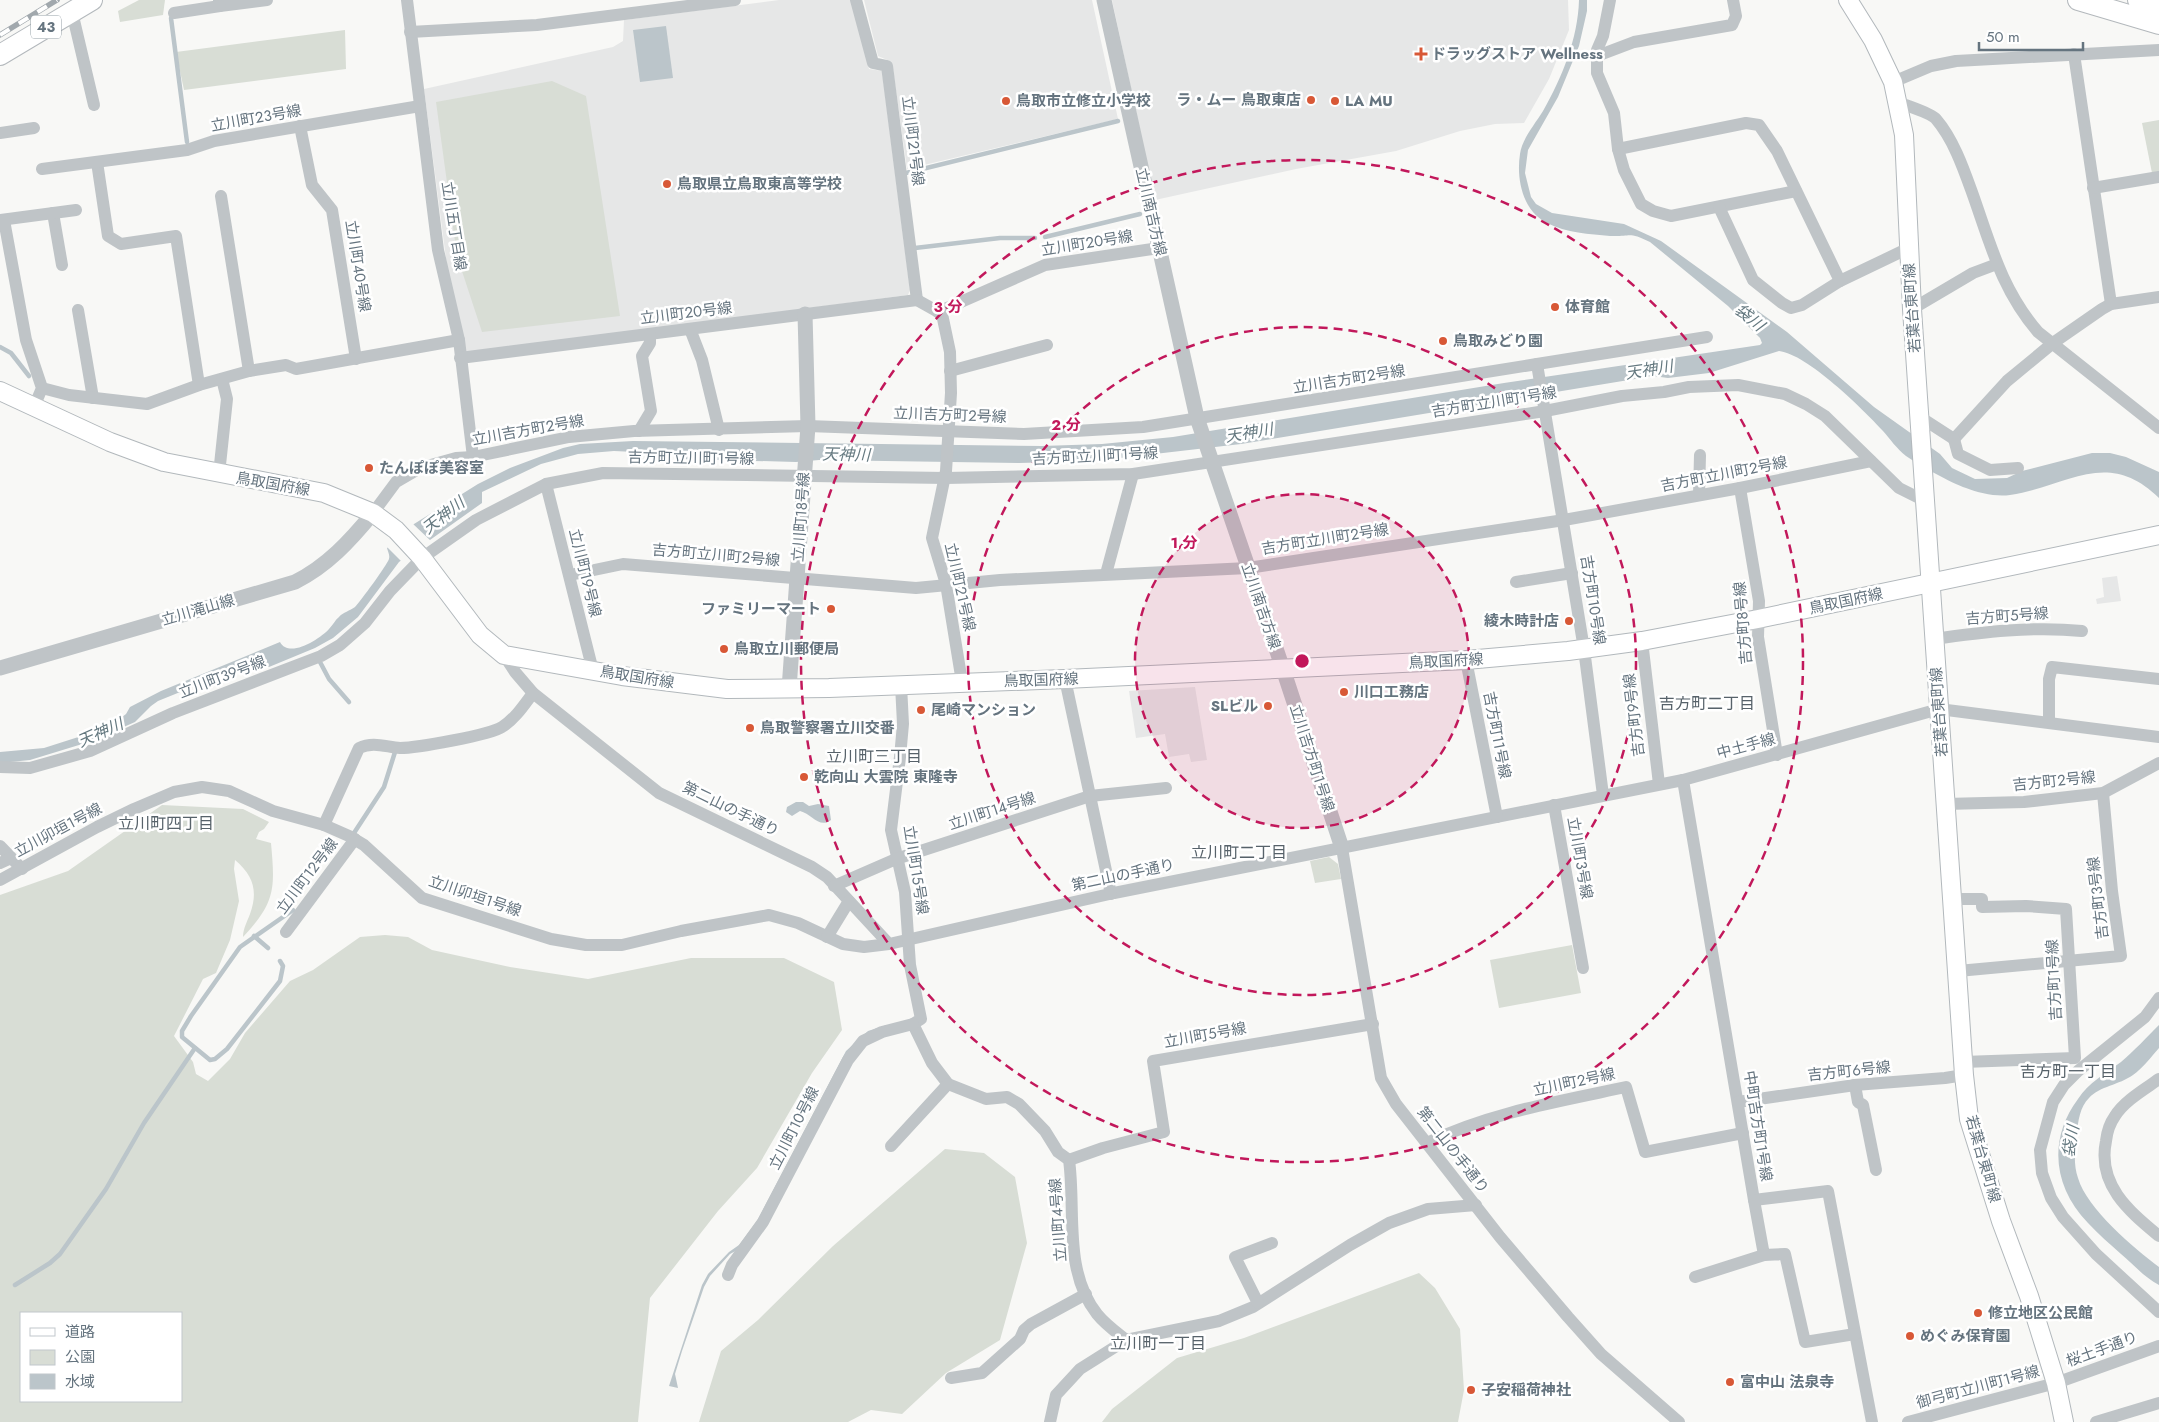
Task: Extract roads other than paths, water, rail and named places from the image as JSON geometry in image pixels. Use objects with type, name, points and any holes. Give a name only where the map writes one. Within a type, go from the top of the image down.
[{"type":"main road","name":"43","points":[[0,55],[92,0]]},
{"type":"main road","name":"若葉台東町線","points":[[1848,0],[1873,40],[1893,82],[1898,102],[1906,161],[1908,248],[1912,309],[1958,971],[1963,1068],[1969,1120],[2056,1383],[2064,1422]]},
{"type":"main road","points":[[2078,0],[2159,24]]},
{"type":"main road","points":[[2138,0],[2159,6]]},
{"type":"main road","name":"鳥取国府線","points":[[0,391],[134,451],[164,462],[324,493],[373,513],[396,530],[420,556],[480,635],[504,655],[657,681],[719,688],[789,689],[1065,679],[1466,660],[1584,649],[1642,641],[1758,619],[2159,535]]},
{"type":"street","points":[[174,13],[219,3],[267,0]]},
{"type":"street","name":"立川五丁目線","points":[[406,0],[438,250],[459,340],[474,457]]},
{"type":"street","points":[[410,32],[537,25],[735,0]]},
{"type":"street","name":"立川町21号線","points":[[856,0],[873,63],[887,66],[917,300]]},
{"type":"street","name":"立川南吉方線","points":[[1104,0],[1197,420],[1283,668]]},
{"type":"street","points":[[1610,0],[1597,56],[1597,73],[1614,113],[1618,149],[1636,198],[1641,204],[1653,211],[1671,216],[1796,191]]},
{"type":"street","points":[[1597,56],[1634,42],[1732,25],[1736,16],[1733,0]]},
{"type":"street","points":[[72,12],[94,105]]},
{"type":"street","points":[[1893,82],[1942,62],[2159,50]]},
{"type":"street","points":[[2074,54],[2111,304]]},
{"type":"street","points":[[1898,102],[1935,118],[1949,139],[1968,181],[1997,264],[2008,289],[2023,314],[2038,332],[2159,428]]},
{"type":"street","name":"立川町23号線","points":[[42,170],[187,150],[214,141],[420,106]]},
{"type":"street","points":[[1618,149],[1752,123],[1759,125],[1764,129],[1777,150],[1840,280]]},
{"type":"street","name":"立川町40号線","points":[[300,126],[312,185],[332,210],[356,359]]},
{"type":"street","points":[[0,133],[34,128]]},
{"type":"street","points":[[97,162],[108,236],[121,244],[176,236],[199,385]]},
{"type":"street","points":[[2093,188],[2159,177]]},
{"type":"street","points":[[221,196],[249,371]]},
{"type":"street","points":[[1719,207],[1753,280],[1782,303],[1795,308],[1840,280],[1908,248]]},
{"type":"street","points":[[34,407],[42,388],[26,340],[2,220],[76,210]]},
{"type":"street","points":[[53,213],[62,265]]},
{"type":"street","name":"立川町20号線","points":[[938,312],[1045,265],[1159,248]]},
{"type":"street","points":[[1912,309],[1973,273],[1997,264]]},
{"type":"street","points":[[1954,439],[2007,381],[2053,344],[2111,304],[2159,297]]},
{"type":"street","points":[[917,300],[942,314],[948,337],[951,393],[948,435]]},
{"type":"street","name":"立川町20号線","points":[[460,358],[917,300]]},
{"type":"street","points":[[78,310],[93,398]]},
{"type":"street","name":"立川町18号線","points":[[789,689],[808,430],[805,314]]},
{"type":"street","points":[[690,330],[702,360],[719,430]]},
{"type":"street","points":[[639,431],[651,411],[642,356],[650,343],[650,334]]},
{"type":"street","name":"立川吉方町2号線","points":[[373,513],[396,482],[420,468],[456,458],[474,457],[569,437],[639,431],[719,430],[808,430],[948,435],[1024,434],[1143,427],[1538,367],[1707,337]]},
{"type":"street","points":[[42,388],[69,395],[147,404],[199,385],[249,371],[286,365],[296,369],[459,340]]},
{"type":"street","points":[[950,371],[1047,345]]},
{"type":"street","name":"吉方町10号線","points":[[1538,367],[1584,649],[1603,795]]},
{"type":"street","points":[[219,474],[227,399],[222,379]]},
{"type":"street","name":"吉方町立川町1号線","points":[[420,556],[476,520],[546,484],[603,473],[1133,474],[1210,460],[1622,396],[1664,392],[1689,387],[1738,385],[1785,394],[1825,416],[1898,488],[1925,496]]},
{"type":"street","points":[[1920,422],[1940,429],[1954,439],[1958,454],[1990,470],[2018,468]]},
{"type":"street","name":"立川町21号線","points":[[948,435],[946,474],[932,538],[946,584],[962,682]]},
{"type":"street","points":[[1699,495],[1700,455]]},
{"type":"street","name":"吉方町立川町2号線","points":[[570,576],[623,564],[916,588],[946,584],[1106,574],[1248,568],[1564,520],[1740,488],[1871,461]]},
{"type":"street","points":[[1106,574],[1133,474]]},
{"type":"street","name":"立川町19号線","points":[[546,484],[592,671]]},
{"type":"street","name":"吉方町8号線","points":[[1740,488],[1759,600],[1758,636],[1777,755]]},
{"type":"street","name":"立川滝山線","points":[[0,668],[295,582],[311,574],[335,555],[373,513]]},
{"type":"street","name":"立川町39号線","points":[[0,767],[30,768],[90,751],[173,713],[321,656],[340,645],[359,630],[420,556]]},
{"type":"street","points":[[1516,582],[1572,573]]},
{"type":"street","name":"吉方町5号線","points":[[1934,639],[2025,630],[2058,629],[2082,631]]},
{"type":"street","name":"吉方町9号線","points":[[1642,641],[1659,784]]},
{"type":"street","name":"第二山の手通り","points":[[504,655],[515,672],[533,693],[660,793],[812,866],[827,877],[848,902],[889,944],[1111,894],[1342,848],[1381,1078],[1396,1104],[1500,1237],[1601,1354],[1679,1422]]},
{"type":"street","name":"吉方町11号線","points":[[1466,660],[1497,816]]},
{"type":"street","points":[[2049,721],[2049,679],[2052,667],[2159,679]]},
{"type":"street","name":"立川吉方町1号線","points":[[1283,668],[1342,848]]},
{"type":"street","points":[[1065,679],[1111,894]]},
{"type":"street","name":"立川町15号線","points":[[901,685],[901,749],[891,830],[896,859],[905,892],[909,940]]},
{"type":"street","points":[[324,825],[359,748],[367,744],[412,747],[496,731],[514,718],[533,693]]},
{"type":"street","name":"中土手線","points":[[1342,848],[1683,780],[1939,709],[2049,721],[2159,737]]},
{"type":"street","name":"吉方町2号線","points":[[1945,804],[2024,802],[2103,793],[2159,763]]},
{"type":"street","name":"中町吉方町1号線","points":[[1683,780],[1754,1200],[1828,1191],[1872,1422]]},
{"type":"street","name":"立川卯垣1号線","points":[[0,880],[96,827],[174,792],[202,787],[228,791],[273,811],[324,825],[355,839],[422,898],[557,940],[597,946],[622,946],[700,927],[769,915],[798,923],[843,944],[874,947],[889,944]]},
{"type":"street","name":"立川町14号線","points":[[834,886],[896,859],[1090,796],[1166,788]]},
{"type":"street","name":"吉方町3号線","points":[[1958,971],[2122,956],[2112,891],[2103,793]]},
{"type":"street","name":"立川町3号線","points":[[1554,805],[1583,968]]},
{"type":"street","name":"立川町12号線","points":[[286,932],[355,839]]},
{"type":"street","points":[[0,846],[5,861],[22,869]]},
{"type":"street","name":"吉方町1号線","points":[[1952,899],[1982,899],[1982,906],[2026,906],[2066,909],[2076,1064]]},
{"type":"street","points":[[827,937],[848,902]]},
{"type":"street","points":[[909,940],[910,965],[921,1019],[913,1024]]},
{"type":"street","points":[[2159,998],[2145,1017],[2076,1064],[2053,1102],[2040,1150],[2042,1173],[2051,1198],[2076,1233],[2110,1268],[2159,1312]]},
{"type":"street","name":"立川町4号線","points":[[913,1024],[932,1064],[948,1084],[986,1099],[1007,1097],[1019,1104],[1045,1130],[1058,1152],[1069,1160],[1072,1181],[1073,1245],[1078,1273],[1097,1315],[1126,1340]]},
{"type":"street","name":"立川町10号線","points":[[728,1275],[732,1265],[763,1222],[848,1060],[863,1041],[882,1032],[913,1024]]},
{"type":"street","name":"立川町5号線","points":[[1069,1160],[1103,1148],[1164,1132],[1153,1061],[1373,1024]]},
{"type":"street","points":[[1963,1068],[2076,1064]]},
{"type":"street","name":"吉方町6号線","points":[[1738,1102],[1855,1085],[1945,1078],[1963,1068]]},
{"type":"street","points":[[2159,1079],[2115,1115],[2108,1130],[2104,1163],[2109,1184],[2122,1202],[2159,1236]]},
{"type":"street","points":[[891,1146],[948,1084]]},
{"type":"street","points":[[1855,1085],[1858,1102],[1864,1106],[1876,1170]]},
{"type":"street","name":"立川町2号線","points":[[1427,1143],[1445,1134],[1528,1108],[1626,1087],[1645,1152],[1743,1133]]},
{"type":"street","points":[[1754,1200],[1764,1256]]},
{"type":"street","points":[[1050,1422],[1056,1395],[1080,1369],[1126,1340],[1220,1320],[1258,1303],[1350,1245],[1389,1223],[1428,1209],[1476,1205]]},
{"type":"street","points":[[1258,1303],[1235,1257],[1272,1243]]},
{"type":"street","points":[[1695,1277],[1764,1256],[1785,1254],[1805,1342],[1855,1334]]},
{"type":"street","points":[[951,1378],[982,1373],[1020,1339],[1024,1330],[1031,1324],[1086,1294]]},
{"type":"street","name":"桜土手通り","points":[[2056,1383],[2159,1346]]},
{"type":"street","name":"御弓町立川町1号線","points":[[1908,1422],[2056,1383]]},
{"type":"street","points":[[2096,1422],[2159,1403]]},
{"type":"water","points":[[1579,0],[1587,0],[1587,11],[1579,46],[1558,97],[1528,150],[1525,173],[1531,197],[1536,204],[1552,213],[1624,224],[1661,241],[1787,332],[1874,407],[1940,454],[1952,468],[1975,479],[2007,478],[2022,471],[2092,453],[2110,453],[2126,457],[2159,472],[2159,498],[2140,483],[2122,475],[2104,473],[2086,474],[2031,491],[2010,495],[1988,494],[1960,486],[1935,474],[1906,456],[1834,384],[1791,354],[1779,351],[1709,373],[1668,378],[1653,376],[1241,444],[1094,461],[1019,463],[819,460],[796,462],[681,459],[670,453],[614,451],[578,454],[541,464],[482,492],[482,503],[399,562],[358,617],[333,638],[315,648],[269,667],[246,666],[237,669],[158,701],[135,722],[92,741],[30,760],[0,763],[0,752],[44,748],[94,732],[117,721],[126,714],[130,707],[161,691],[280,642],[284,647],[290,649],[312,642],[325,633],[341,615],[358,604],[387,563],[389,556],[387,548],[414,524],[478,484],[510,468],[563,448],[580,444],[633,441],[1042,446],[1102,444],[1173,437],[1504,383],[1760,345],[1762,343],[1760,338],[1728,306],[1650,242],[1633,236],[1610,236],[1562,229],[1539,218],[1527,203],[1520,184],[1519,164],[1521,148],[1550,98],[1568,57],[1576,29]]},
{"type":"water","points":[[666,26],[673,78],[640,82],[633,30]]},
{"type":"water","points":[[796,802],[803,802],[809,806],[818,804],[829,806],[831,820],[823,823],[819,822],[800,811],[792,816],[786,812],[787,807]]},
{"type":"water","points":[[887,1025],[860,1040],[775,1196],[741,1248],[730,1254],[710,1276],[704,1287],[675,1374],[678,1388],[669,1386],[702,1285],[708,1274],[729,1252],[739,1245],[757,1221],[846,1051],[868,1031]]},
{"type":"water","name":"袋川","points":[[2159,1025],[2159,1048],[2144,1066],[2128,1078],[2093,1094],[2086,1102],[2079,1119],[2075,1167],[2083,1190],[2101,1215],[2125,1239],[2159,1267],[2159,1285],[2144,1275],[2104,1239],[2076,1209],[2067,1194],[2062,1178],[2059,1163],[2059,1146],[2068,1114],[2082,1093],[2092,1083],[2126,1058]]},
{"type":"waterway","points":[[171,18],[187,142]]},
{"type":"waterway","points":[[906,173],[1118,121]]},
{"type":"waterway","points":[[1045,237],[1140,214]]},
{"type":"waterway","points":[[915,248],[1000,238],[1035,238]]},
{"type":"waterway","points":[[0,347],[11,353],[29,376]]},
{"type":"waterway","points":[[320,662],[329,679],[349,702]]},
{"type":"waterway","points":[[354,833],[384,787],[395,752]]},
{"type":"waterway","points":[[280,961],[283,966],[280,981],[227,1049],[215,1059],[210,1060],[182,1037],[182,1031],[191,1016],[240,947],[293,910]]},
{"type":"waterway","points":[[254,936],[268,948]]},
{"type":"waterway","points":[[15,1285],[50,1263],[60,1254],[106,1189],[144,1123],[195,1048]]},
{"type":"railway","points":[[0,35],[57,0]]},
{"type":"place","name":"ドラッグストア Wellness","points":[[1421,54]]},
{"type":"place","name":"ラ・ムー 鳥取東店","points":[[1311,100]]},
{"type":"place","name":"鳥取市立修立小学校","points":[[1006,101]]},
{"type":"place","name":"LA MU","points":[[1335,101]]},
{"type":"place","name":"鳥取県立鳥取東高等学校","points":[[667,184]]},
{"type":"place","name":"体育館","points":[[1555,307]]},
{"type":"place","name":"鳥取みどり園","points":[[1443,341]]},
{"type":"place","name":"たんぽぽ美容室","points":[[369,468]]},
{"type":"place","name":"ファミリーマート","points":[[831,609]]},
{"type":"place","name":"綾木時計店","points":[[1569,621]]},
{"type":"place","name":"鳥取立川郵便局","points":[[724,649]]},
{"type":"place","name":"川口工務店","points":[[1344,692]]},
{"type":"place","name":"SLビル","points":[[1268,706]]},
{"type":"place","name":"尾崎マンション","points":[[921,710]]},
{"type":"place","name":"鳥取警察署立川交番","points":[[750,728]]},
{"type":"place","name":"乾向山 大雲院 東隆寺","points":[[804,777]]},
{"type":"place","name":"修立地区公民館","points":[[1978,1313]]},
{"type":"place","name":"めぐみ保育園","points":[[1910,1336]]},
{"type":"place","name":"富中山 法泉寺","points":[[1730,1382]]},
{"type":"place","name":"子安稲荷神社","points":[[1471,1390]]},
{"type":"district","name":"吉方町二丁目","points":[[1707,703]]},
{"type":"district","name":"立川町三丁目","points":[[874,756]]},
{"type":"district","name":"立川町四丁目","points":[[166,823]]},
{"type":"district","name":"立川町二丁目","points":[[1239,852]]},
{"type":"district","name":"吉方町一丁目","points":[[2068,1071]]},
{"type":"district","name":"立川町一丁目","points":[[1158,1343]]},
{"type":"water label","name":"天神川","points":[[1649,369]]},
{"type":"water label","name":"天神川","points":[[1249,432]]},
{"type":"water label","name":"天神川","points":[[846,454]]},
{"type":"water label","name":"天神川","points":[[443,515]]},
{"type":"water label","name":"天神川","points":[[100,732]]}]
